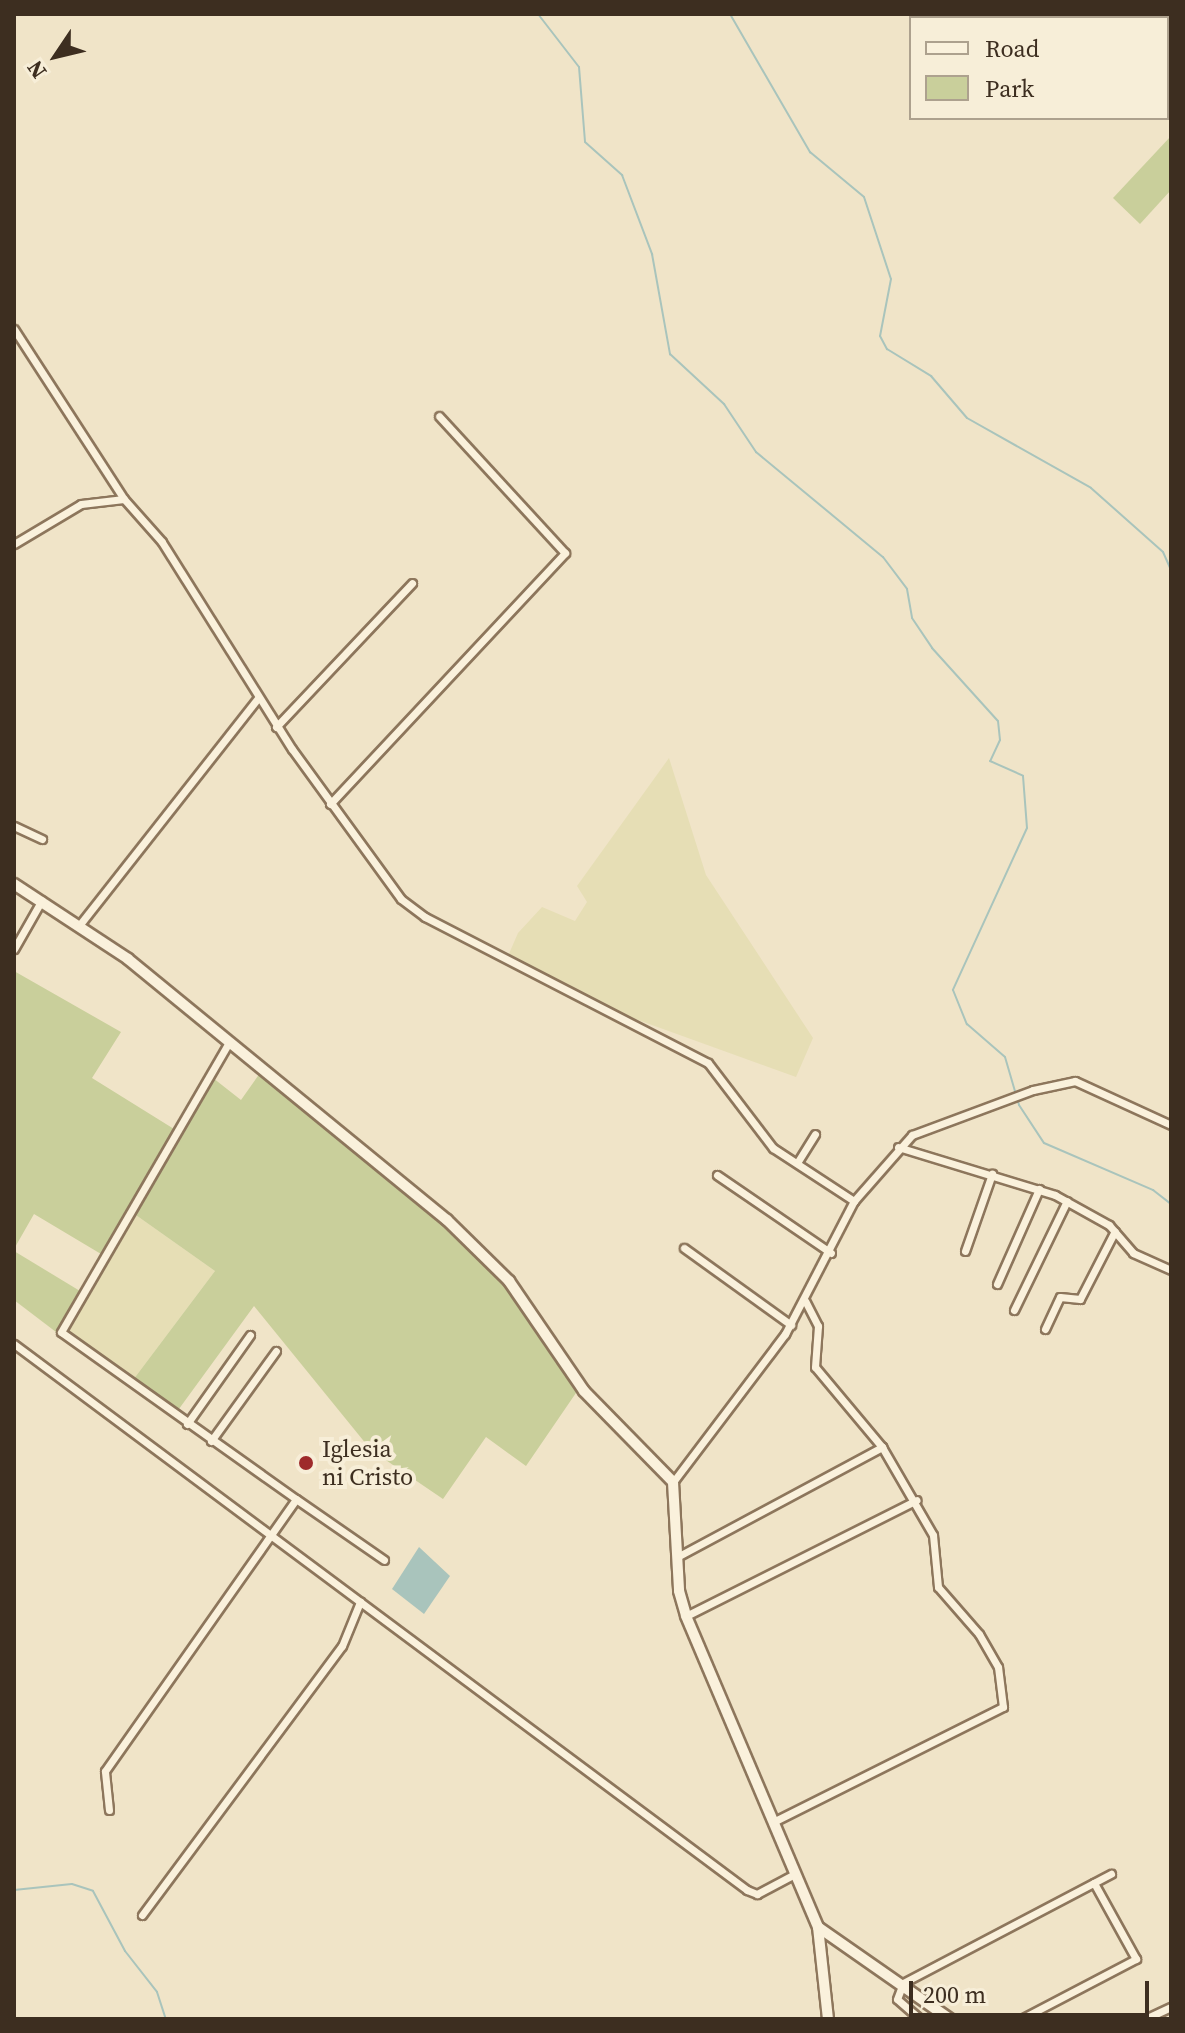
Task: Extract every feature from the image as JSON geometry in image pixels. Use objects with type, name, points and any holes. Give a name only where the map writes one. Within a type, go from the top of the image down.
[{"type":"street","points":[[14,329],[124,499],[162,542],[276,727],[330,804],[410,908],[708,1063],[765,1140],[854,1201]]},
{"type":"street","points":[[330,804],[565,553],[439,416]]},
{"type":"street","points":[[14,544],[81,504],[124,499]]},
{"type":"street","points":[[276,727],[412,583]]},
{"type":"street","points":[[81,923],[257,699]]},
{"type":"street","points":[[14,826],[42,839]]},
{"type":"street","points":[[14,884],[81,923],[447,1220],[521,1295],[584,1391],[673,1482]]},
{"type":"street","points":[[14,949],[42,900]]},
{"type":"street","points":[[229,1042],[61,1329],[69,1341],[384,1560]]},
{"type":"street","points":[[828,2019],[818,1927],[792,1875],[775,1821],[686,1616],[677,1557],[673,1482],[791,1325],[831,1253],[854,1201],[898,1147],[921,1130],[1033,1090],[1083,1082],[1171,1125]]},
{"type":"street","points":[[797,1163],[815,1134]]},
{"type":"street","points":[[898,1147],[1039,1189],[1067,1201],[1115,1231],[1133,1253],[1171,1270]]},
{"type":"street","points":[[965,1251],[992,1174]]},
{"type":"street","points":[[717,1175],[831,1253]]},
{"type":"street","points":[[997,1284],[1039,1189]]},
{"type":"street","points":[[1014,1310],[1067,1201]]},
{"type":"street","points":[[1045,1329],[1060,1297],[1080,1299],[1115,1231]]},
{"type":"street","points":[[684,1248],[791,1325]]},
{"type":"street","points":[[775,1821],[1003,1707],[998,1667],[979,1634],[938,1587],[936,1543],[917,1500],[882,1447],[815,1367],[818,1326],[805,1301]]},
{"type":"street","points":[[187,1424],[250,1335]]},
{"type":"street","points":[[14,1344],[747,1890],[757,1894],[792,1875]]},
{"type":"street","points":[[211,1441],[276,1351]]},
{"type":"street","points":[[677,1557],[882,1447]]},
{"type":"street","points":[[109,1810],[105,1771],[296,1499]]},
{"type":"street","points":[[686,1616],[917,1500]]},
{"type":"street","points":[[142,1915],[342,1646],[360,1602]]},
{"type":"street","points":[[920,2019],[897,1999],[903,1983],[1111,1874]]},
{"type":"street","points":[[1021,2019],[1136,1959],[1094,1883]]},
{"type":"street","points":[[818,1927],[903,1983],[950,2019]]},
{"type":"street","points":[[1145,2019],[1171,2007]]},
{"type":"shaded area","points":[[669,758],[706,875],[813,1038],[796,1077],[616,1012],[508,956],[518,933],[542,907],[575,921],[587,902],[577,886]]},
{"type":"shaded area","points":[[133,1213],[215,1271],[133,1380],[66,1329]]},
{"type":"green space","points":[[1171,136],[1171,190],[1140,224],[1113,198]]},
{"type":"green space","points":[[14,971],[121,1032],[92,1078],[174,1129],[101,1254],[34,1214],[14,1249]]},
{"type":"green space","points":[[260,1073],[494,1269],[528,1313],[578,1390],[526,1466],[486,1437],[443,1499],[371,1450],[254,1306],[176,1413],[133,1380],[215,1271],[133,1213],[213,1078],[241,1100]]},
{"type":"green space","points":[[14,1251],[80,1291],[56,1332],[14,1300]]},
{"type":"water","points":[[419,1547],[450,1576],[424,1614],[392,1589]]},
{"type":"waterway","points":[[538,14],[579,67],[585,142],[622,175],[652,254],[670,354],[724,404],[756,452],[883,557],[907,589],[912,618],[932,648],[998,721],[1000,740],[990,761],[1023,776],[1027,828],[953,990],[967,1024],[1005,1057],[1019,1105],[1044,1143],[1153,1190],[1171,1204]]},
{"type":"waterway","points":[[730,14],[810,152],[864,197],[891,279],[880,336],[887,349],[931,376],[967,418],[1091,488],[1163,552],[1171,570]]},
{"type":"waterway","points":[[14,1890],[72,1884],[93,1891],[125,1951],[157,1992],[166,2019]]},
{"type":"place","name":"Iglesia ni Cristo","points":[[306,1463]]}]
